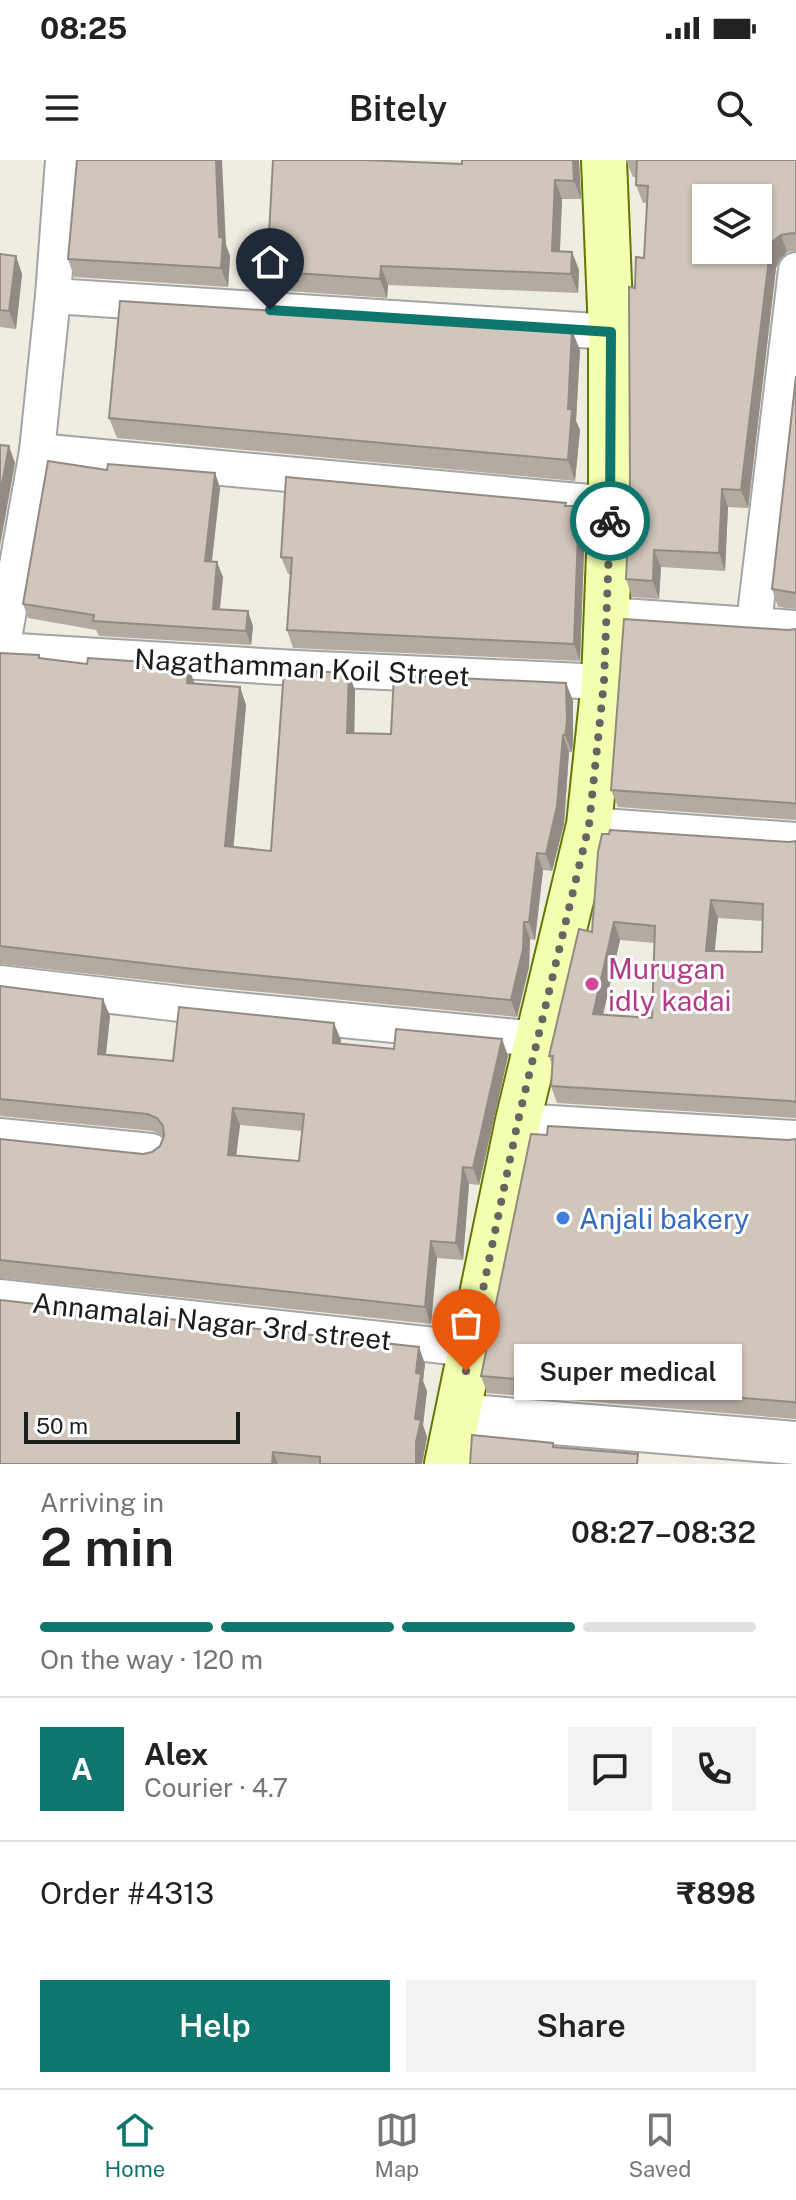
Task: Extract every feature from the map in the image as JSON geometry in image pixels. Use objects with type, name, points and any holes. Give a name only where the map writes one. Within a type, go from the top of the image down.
[{"type":"main road","points":[[447,1464],[518,1121],[589,825],[604,682],[611,504],[611,332],[604,160]]},
{"type":"street","points":[[1,650],[37,451],[63,160]]},
{"type":"street","points":[[754,623],[794,317],[796,270]]},
{"type":"street","points":[[53,296],[611,332]]},
{"type":"street","points":[[37,451],[611,504]]},
{"type":"street","points":[[607,615],[796,628]]},
{"type":"street","name":"Nagathamman Koil Street","points":[[1,650],[604,682]]},
{"type":"street","points":[[589,825],[796,840]]},
{"type":"street","points":[[0,983],[197,1006],[537,1039]]},
{"type":"street","points":[[518,1121],[796,1138]]},
{"type":"street","points":[[0,1136],[151,1151]]},
{"type":"street","name":"Annamalai Nagar 3rd street","points":[[0,1297],[471,1349]]},
{"type":"street","points":[[457,1415],[796,1443]]},
{"type":"building","points":[[77,160],[216,160],[219,237],[223,238],[221,268],[68,259]]},
{"type":"building","points":[[273,160],[462,164],[462,160],[573,160],[574,181],[555,180],[552,251],[572,252],[571,274],[381,266],[380,279],[267,271]]},
{"type":"building","points":[[637,160],[796,160],[796,234],[781,235],[772,244],[772,184],[692,184],[692,264],[768,264],[741,490],[722,489],[719,553],[654,550],[653,581],[626,579],[630,487],[629,287],[635,288],[636,257],[644,258],[648,186],[636,185]]},
{"type":"building","points":[[0,254],[16,256],[9,311],[0,310]]},
{"type":"building","points":[[120,301],[572,330],[568,409],[572,409],[568,460],[109,418]]},
{"type":"building","points":[[796,376],[796,593],[772,589]]},
{"type":"building","points":[[0,445],[9,446],[0,495]]},
{"type":"building","points":[[48,461],[107,470],[108,464],[215,473],[205,561],[217,562],[213,609],[248,611],[246,631],[93,621],[94,615],[23,604]]},
{"type":"building","points":[[286,477],[579,506],[574,644],[287,630],[292,558],[281,557]]},
{"type":"building","points":[[624,619],[796,629],[796,804],[611,790]]},
{"type":"building","points":[[0,653],[39,655],[39,658],[87,664],[88,658],[188,665],[187,683],[240,687],[225,846],[271,851],[284,670],[349,673],[347,733],[391,734],[394,675],[566,683],[567,722],[563,735],[557,806],[546,854],[537,853],[529,922],[524,922],[523,949],[511,1000],[193,969],[0,946]]},
{"type":"building","points":[[610,830],[796,841],[796,1102],[551,1086],[553,1056],[549,1056],[579,929],[592,932],[598,852],[602,834],[609,834]],"holes":[[[711,900],[763,904],[762,952],[706,951]],[[614,922],[655,926],[652,1018],[593,1014]]]},
{"type":"building","points":[[0,986],[103,999],[98,1054],[173,1061],[179,1007],[334,1023],[333,1043],[394,1049],[396,1029],[502,1039],[473,1168],[463,1167],[456,1243],[431,1241],[425,1307],[0,1260],[0,1139],[143,1154],[160,1146],[164,1136],[163,1126],[157,1118],[147,1114],[0,1099]],"holes":[[[233,1108],[304,1114],[299,1161],[228,1155]]]},
{"type":"building","points":[[548,1126],[796,1139],[796,1403],[481,1376],[531,1134],[547,1135]]},
{"type":"building","points":[[0,1300],[419,1347],[416,1373],[421,1374],[415,1419],[421,1420],[416,1442],[416,1464],[320,1464],[320,1457],[273,1452],[272,1464],[0,1464]]},
{"type":"building","points":[[472,1435],[553,1443],[553,1447],[638,1454],[637,1464],[470,1464]]},
{"type":"way so far","points":[[466,1371],[518,1121],[589,825],[604,682],[610,521]]},
{"type":"place","name":"Murugan idly kadai","points":[[592,984]]},
{"type":"place","name":"Anjali bakery","points":[[563,1218]]},
{"type":"place","name":"Super medical","points":[[466,1371]]},
{"type":"route","points":[[270,310],[611,332],[610,521]]}]
